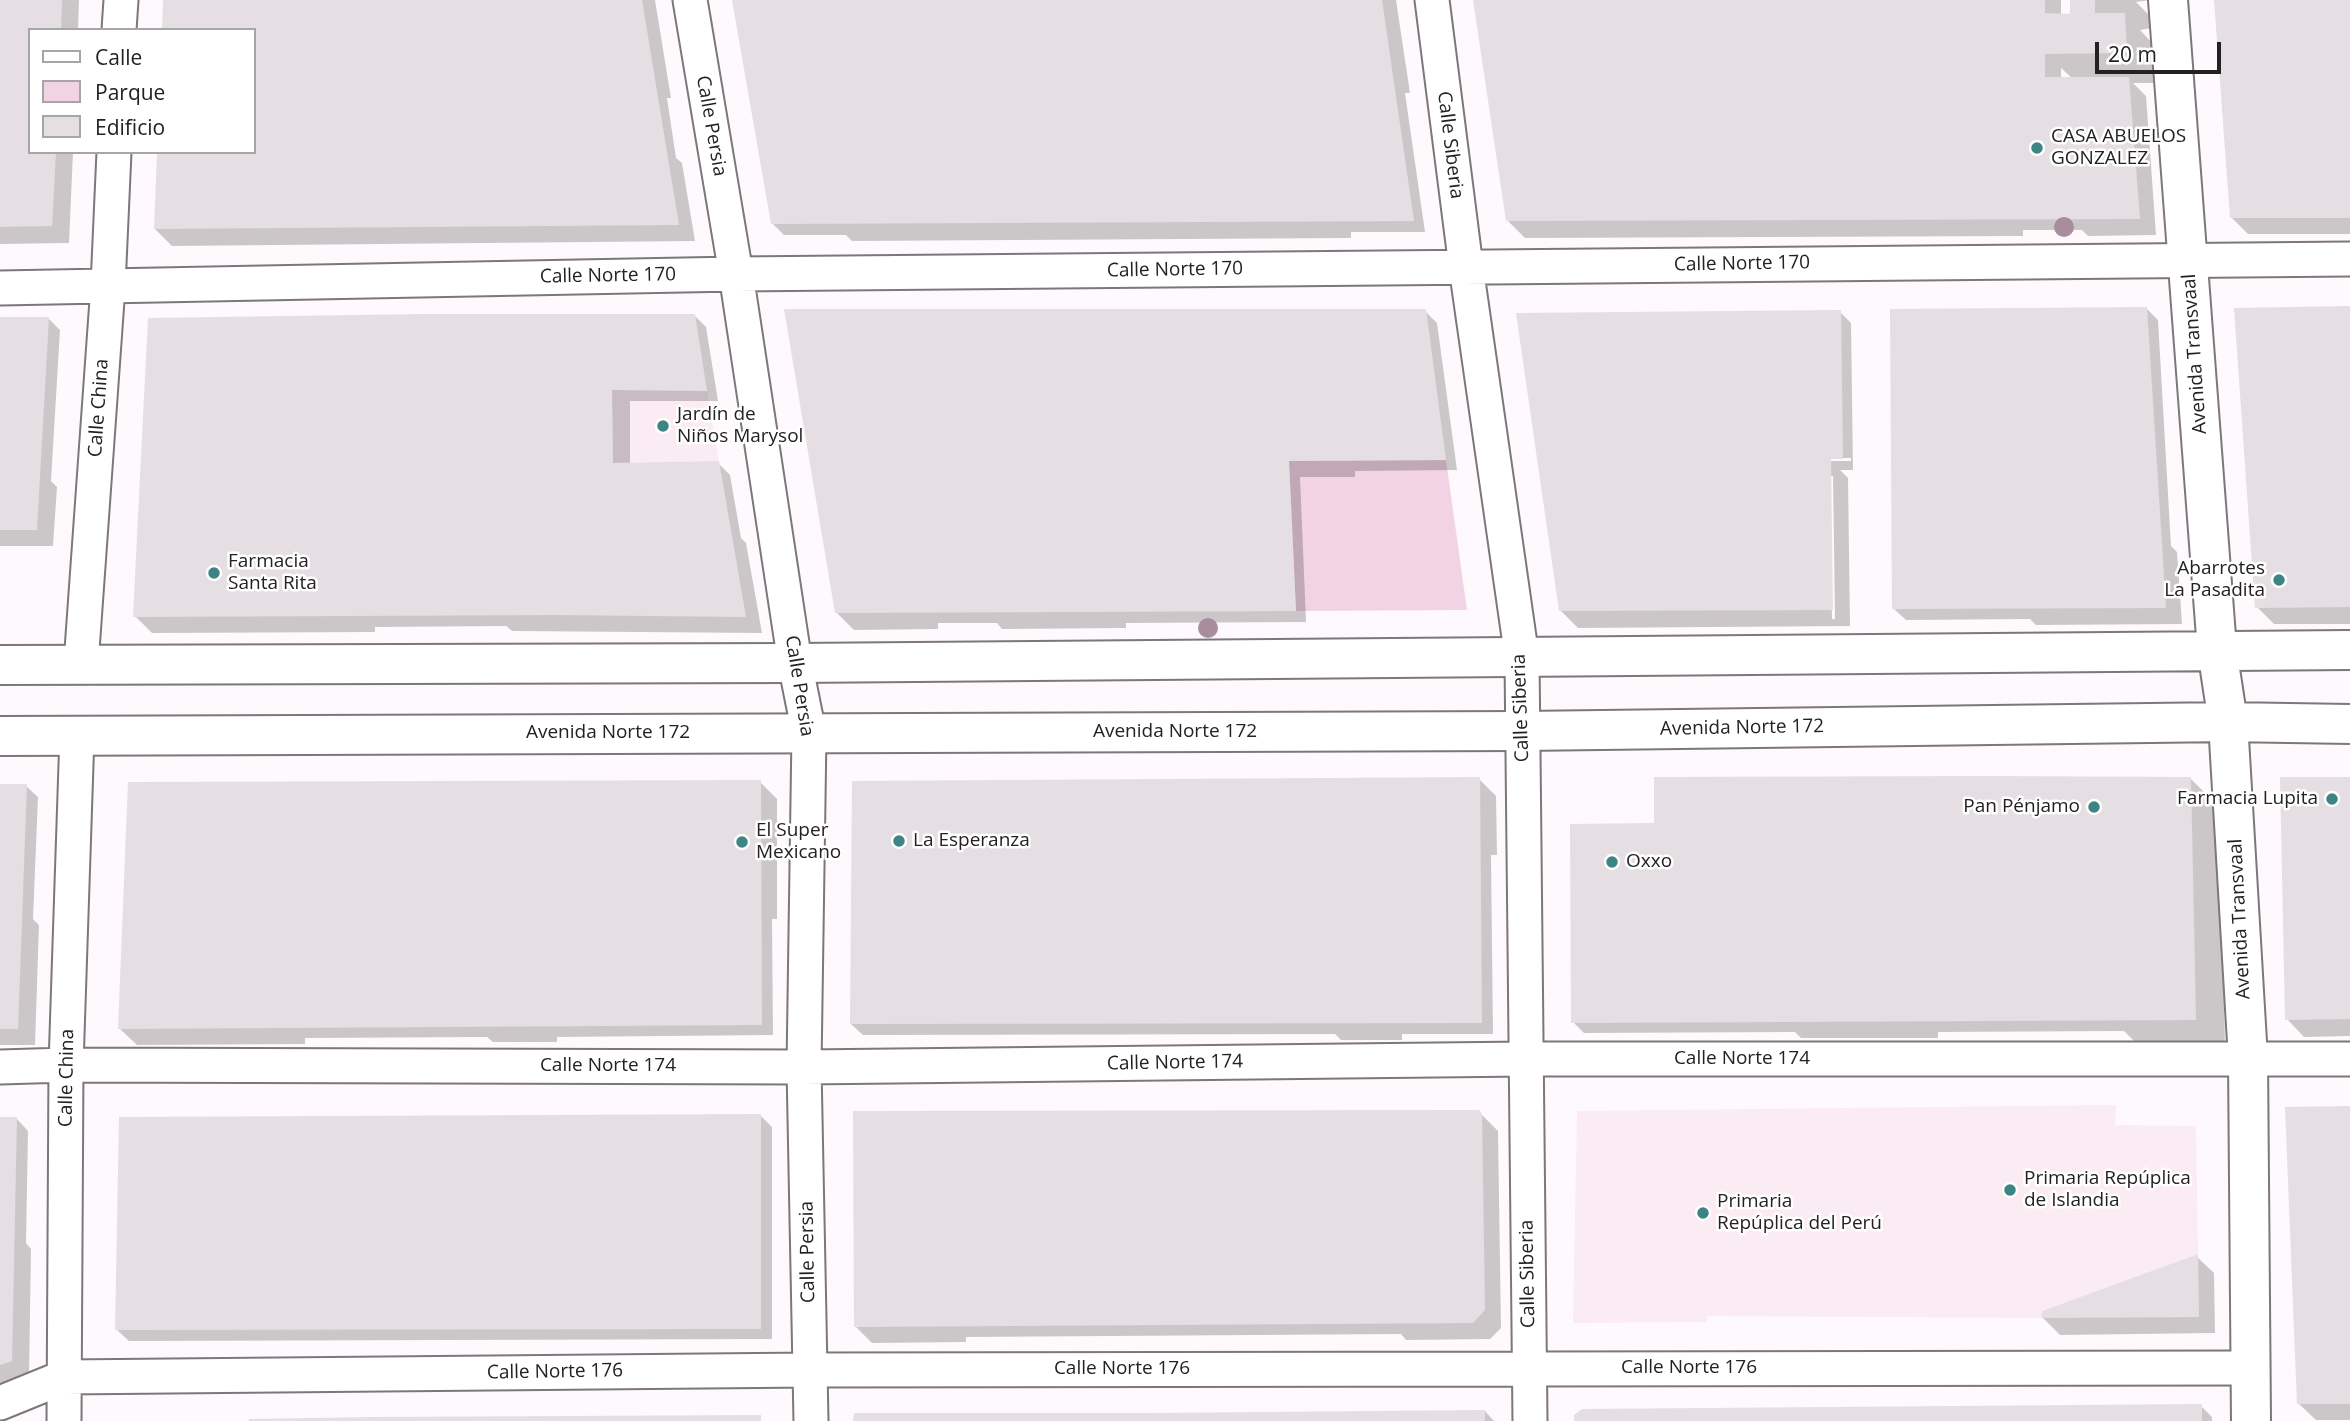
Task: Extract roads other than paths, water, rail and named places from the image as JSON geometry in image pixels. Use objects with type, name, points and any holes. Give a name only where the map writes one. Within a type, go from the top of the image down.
[{"type":"street","points":[[119,28],[121,0]]},
{"type":"street","name":"Calle Persia","points":[[690,0],[808,733],[804,1067],[811,1421]]},
{"type":"street","name":"Calle Siberia","points":[[1432,0],[1466,267],[1522,658],[1530,1421]]},
{"type":"street","name":"Avenida Transvaal","points":[[2168,0],[2217,650],[2228,722],[2248,1059],[2251,1421]]},
{"type":"street","name":"Calle China","points":[[81,664],[108,286],[114,154]]},
{"type":"street","name":"Calle Norte 170","points":[[0,288],[736,274],[2350,259]]},
{"type":"street","points":[[0,665],[795,663],[2350,650]]},
{"type":"street","name":"Avenida Norte 172","points":[[0,736],[1523,731],[2228,722],[2350,724]]},
{"type":"street","name":"Calle China","points":[[64,1421],[66,1065],[76,734]]},
{"type":"street","name":"Calle Norte 174","points":[[0,1067],[804,1067],[1526,1059],[2350,1059]]},
{"type":"street","name":"Calle Norte 176","points":[[0,1403],[64,1377],[811,1370],[2249,1368]]},
{"type":"place","name":"CASA ABUELOS GONZALEZ","points":[[2037,148]]},
{"type":"place","name":"Jardín de Niños Marysol","points":[[663,426]]},
{"type":"place","name":"Farmacia Santa Rita","points":[[214,573]]},
{"type":"place","name":"Abarrotes La Pasadita","points":[[2279,580]]},
{"type":"place","name":"Farmacia Lupita","points":[[2332,799]]},
{"type":"place","name":"Pan Pénjamo","points":[[2094,807]]},
{"type":"place","name":"La Esperanza","points":[[899,841]]},
{"type":"place","name":"El Super Mexicano","points":[[742,842]]},
{"type":"place","name":"Oxxo","points":[[1612,862]]},
{"type":"place","name":"Primaria Repúplica de Islandia","points":[[2010,1190]]},
{"type":"place","name":"Primaria Repúplica del Perú","points":[[1703,1213]]}]
